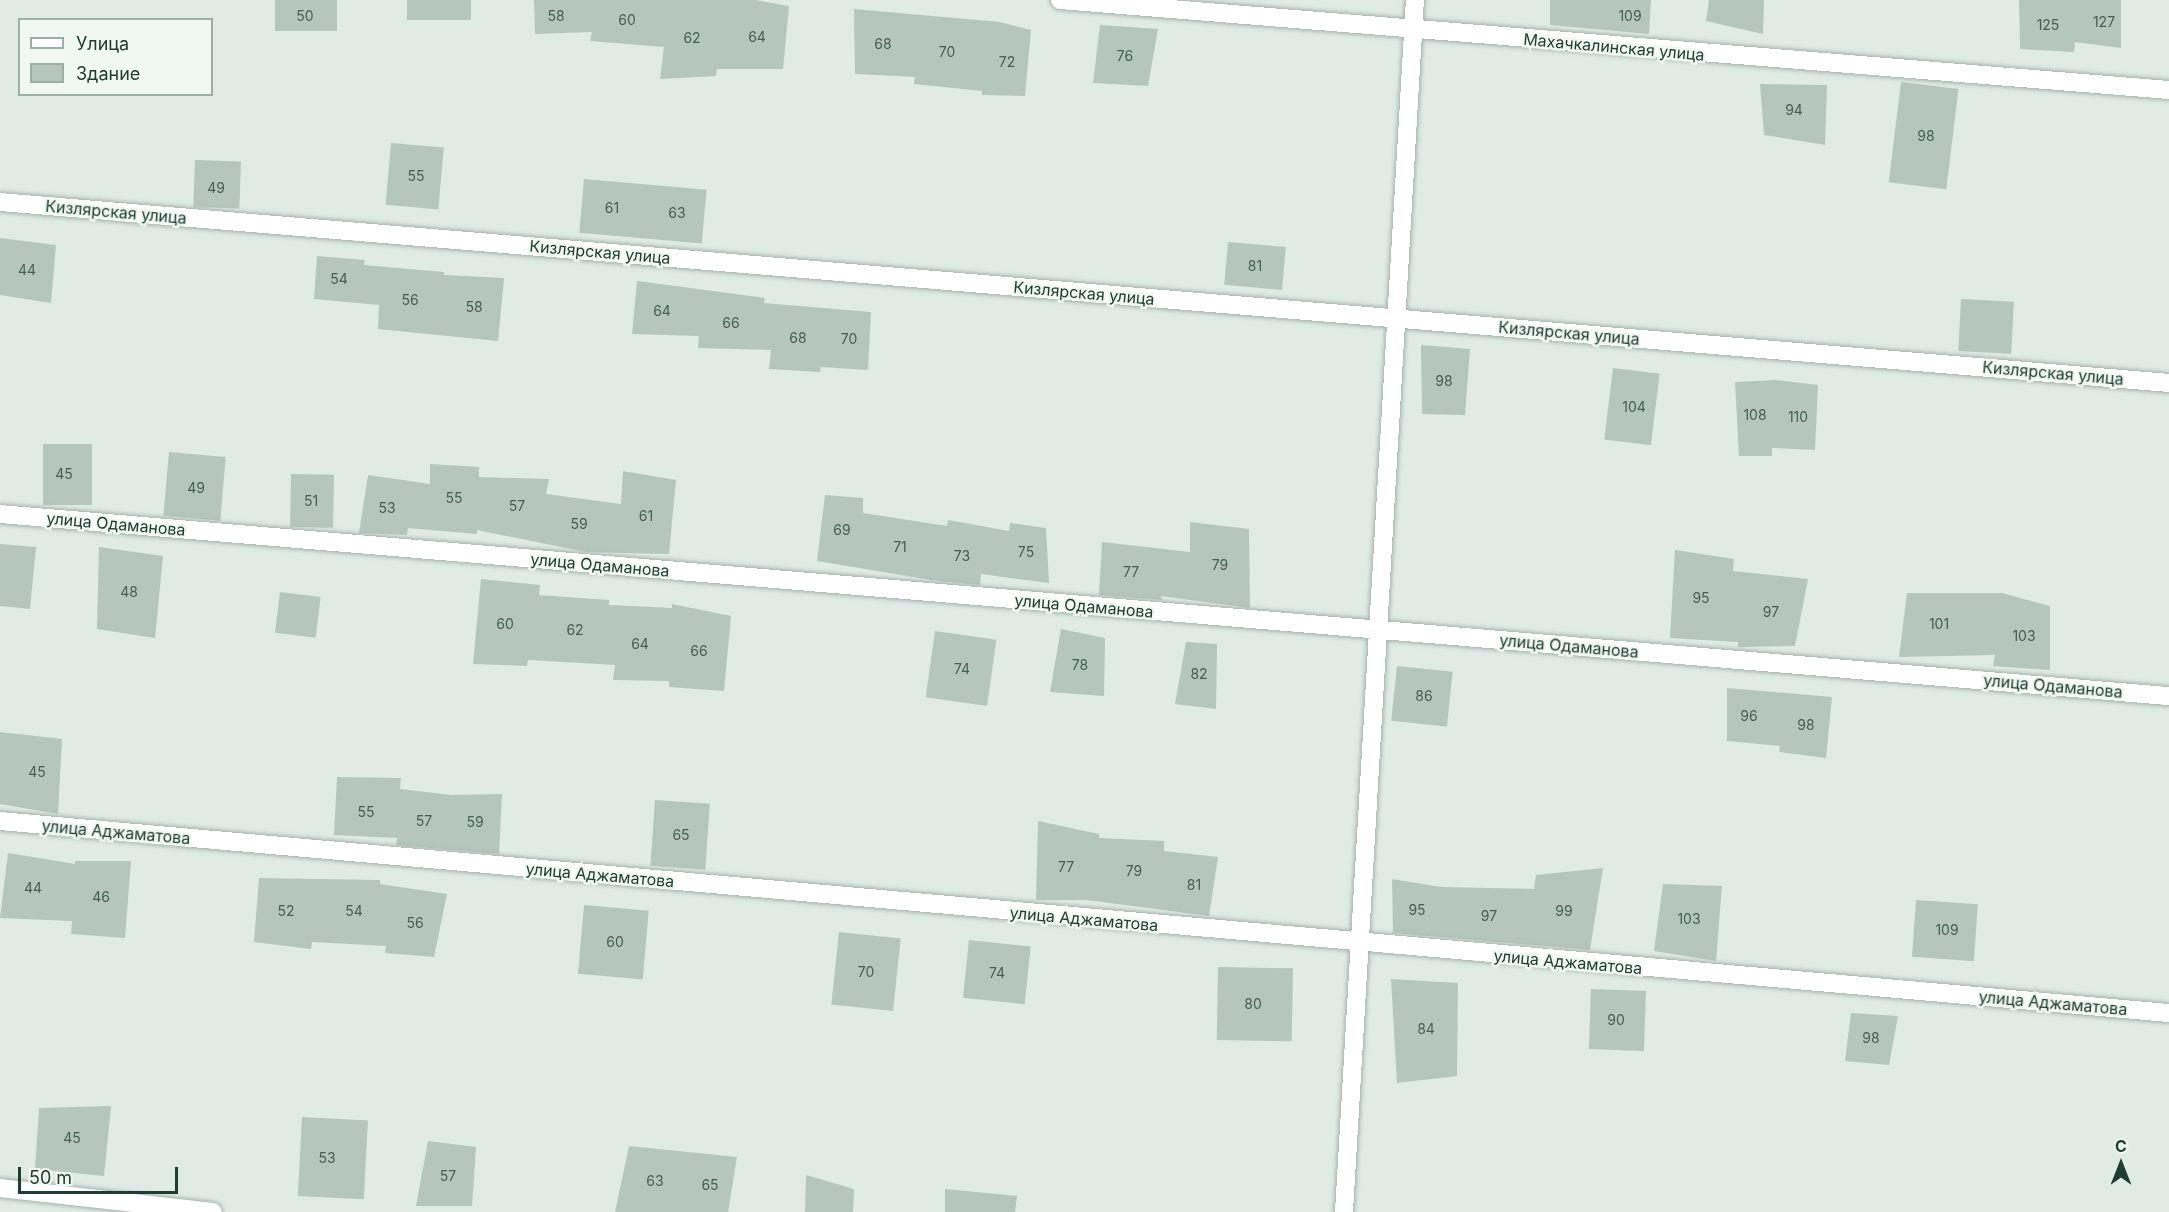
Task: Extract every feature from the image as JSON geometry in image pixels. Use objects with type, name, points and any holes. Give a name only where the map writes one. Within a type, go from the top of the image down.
[{"type":"street","name":"Махачкалинская улица","points":[[1060,0],[2169,90]]},
{"type":"street","points":[[1344,1212],[1416,0]]},
{"type":"street","name":"Кизлярская улица","points":[[0,202],[2169,383]]},
{"type":"street","name":"улица Одаманова","points":[[0,514],[2169,696]]},
{"type":"street","name":"улица Аджаматова","points":[[0,821],[1360,944],[2169,1013]]},
{"type":"street","points":[[0,1188],[213,1212]]},
{"type":"building","points":[[275,0],[337,0],[337,31],[275,31]]},
{"type":"building","points":[[407,0],[471,0],[471,20],[407,20]]},
{"type":"building","points":[[534,0],[755,0],[789,6],[783,69],[717,69],[716,76],[660,79],[664,47],[590,41],[592,32],[535,34]]},
{"type":"building","points":[[1550,0],[1651,0],[1649,34],[1550,25]]},
{"type":"building","points":[[1709,0],[1764,0],[1763,34],[1706,21]]},
{"type":"building","points":[[2019,0],[2121,0],[2121,48],[2075,42],[2074,52],[2020,49]]},
{"type":"building","points":[[854,9],[1000,22],[1031,30],[1025,96],[982,95],[982,91],[914,84],[915,77],[855,74]]},
{"type":"building","points":[[1100,25],[1158,29],[1148,86],[1093,83]]},
{"type":"building","points":[[1901,82],[1959,89],[1946,189],[1889,182]]},
{"type":"building","points":[[1760,84],[1827,85],[1825,145],[1764,135]]},
{"type":"building","points":[[391,143],[444,148],[438,209],[386,205]]},
{"type":"building","points":[[195,160],[241,162],[239,209],[193,207]]},
{"type":"building","points":[[584,179],[707,190],[702,244],[579,233]]},
{"type":"building","points":[[0,238],[56,245],[51,303],[0,295]]},
{"type":"building","points":[[1228,242],[1286,247],[1282,290],[1224,285]]},
{"type":"building","points":[[317,256],[365,260],[364,265],[444,272],[444,275],[504,278],[498,341],[378,329],[379,305],[314,299]]},
{"type":"building","points":[[637,281],[765,298],[764,303],[871,312],[868,370],[821,367],[820,372],[769,369],[771,350],[698,348],[699,336],[632,334]]},
{"type":"building","points":[[1961,299],[2014,302],[2011,354],[1958,351]]},
{"type":"building","points":[[1421,345],[1470,349],[1465,415],[1422,414]]},
{"type":"building","points":[[1613,368],[1660,374],[1651,445],[1604,439]]},
{"type":"building","points":[[1776,380],[1818,385],[1815,450],[1772,448],[1772,456],[1739,456],[1735,382]]},
{"type":"building","points":[[43,444],[92,444],[92,505],[43,505]]},
{"type":"building","points":[[169,452],[226,457],[220,521],[163,516]]},
{"type":"building","points":[[430,464],[479,467],[479,477],[549,479],[546,494],[621,504],[623,471],[676,480],[669,554],[586,552],[477,530],[477,534],[408,528],[407,535],[359,533],[368,475],[430,484]]},
{"type":"building","points":[[291,474],[334,475],[333,528],[290,527]]},
{"type":"building","points":[[825,495],[863,498],[863,513],[947,526],[948,520],[1009,531],[1010,523],[1046,528],[1049,583],[981,574],[980,585],[937,581],[817,561]]},
{"type":"building","points":[[1190,522],[1249,529],[1250,608],[1161,596],[1162,600],[1099,595],[1102,542],[1190,552]]},
{"type":"building","points":[[0,544],[36,547],[30,609],[0,606]]},
{"type":"building","points":[[99,547],[163,556],[155,638],[97,629]]},
{"type":"building","points":[[1675,550],[1734,559],[1733,571],[1808,579],[1795,646],[1738,647],[1738,642],[1670,638]]},
{"type":"building","points":[[481,579],[540,585],[539,595],[609,600],[609,605],[672,608],[672,604],[731,616],[724,691],[669,687],[669,681],[613,680],[615,665],[528,660],[527,666],[473,664]]},
{"type":"building","points":[[280,592],[321,597],[316,638],[275,633]]},
{"type":"building","points":[[1907,593],[2002,593],[2050,606],[2050,670],[1993,666],[1995,655],[1899,657]]},
{"type":"building","points":[[1061,629],[1105,638],[1104,696],[1050,692]]},
{"type":"building","points":[[935,631],[996,640],[987,706],[926,697]]},
{"type":"building","points":[[1186,642],[1217,644],[1216,709],[1175,704]]},
{"type":"building","points":[[1397,666],[1453,672],[1447,727],[1391,721]]},
{"type":"building","points":[[1727,688],[1832,697],[1826,758],[1779,752],[1780,746],[1727,741]]},
{"type":"building","points":[[0,732],[62,739],[58,814],[0,804]]},
{"type":"building","points":[[337,777],[401,778],[400,789],[451,795],[502,794],[499,854],[396,845],[397,838],[334,835]]},
{"type":"building","points":[[655,800],[710,804],[705,870],[650,866]]},
{"type":"building","points":[[1038,821],[1099,834],[1099,838],[1164,841],[1164,851],[1218,857],[1209,916],[1087,900],[1036,900]]},
{"type":"building","points":[[8,853],[75,864],[75,861],[131,861],[125,938],[71,934],[72,921],[0,918]]},
{"type":"building","points":[[1603,868],[1590,950],[1393,933],[1392,879],[1441,887],[1534,889],[1536,875]]},
{"type":"building","points":[[259,878],[380,880],[380,884],[447,894],[434,957],[385,953],[386,946],[312,942],[311,949],[254,942]]},
{"type":"building","points":[[1663,884],[1722,886],[1716,961],[1654,951]]},
{"type":"building","points":[[1916,900],[1978,904],[1974,961],[1912,957]]},
{"type":"building","points":[[584,905],[649,911],[643,979],[578,974]]},
{"type":"building","points":[[839,932],[901,938],[893,1011],[831,1005]]},
{"type":"building","points":[[969,940],[1031,946],[1025,1004],[963,998]]},
{"type":"building","points":[[1218,967],[1293,968],[1292,1041],[1217,1040]]},
{"type":"building","points":[[1391,979],[1458,983],[1457,1076],[1397,1083]]},
{"type":"building","points":[[1591,989],[1646,991],[1644,1051],[1589,1049]]},
{"type":"building","points":[[1851,1013],[1898,1016],[1889,1065],[1845,1061]]},
{"type":"building","points":[[111,1106],[104,1176],[35,1169],[39,1108]]},
{"type":"building","points":[[302,1117],[368,1120],[364,1199],[298,1196]]},
{"type":"building","points":[[428,1141],[476,1147],[472,1206],[416,1206]]},
{"type":"building","points":[[629,1146],[737,1157],[728,1212],[615,1212]]},
{"type":"building","points":[[806,1175],[854,1189],[853,1212],[805,1212]]},
{"type":"building","points":[[945,1189],[1017,1196],[1015,1212],[945,1212]]}]
